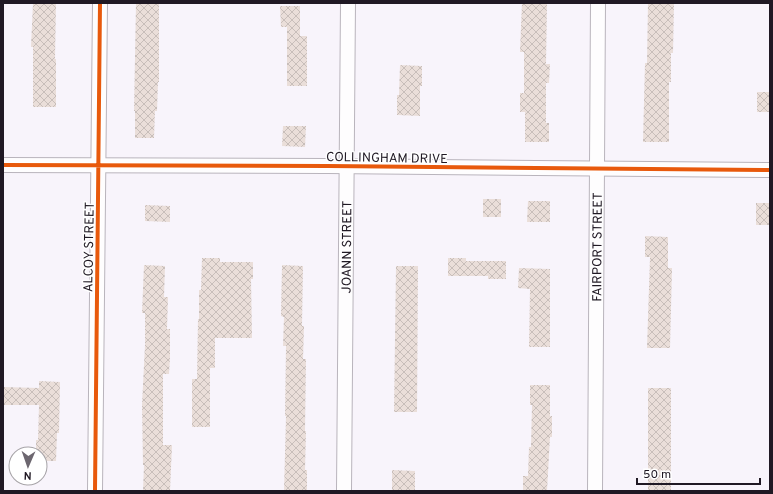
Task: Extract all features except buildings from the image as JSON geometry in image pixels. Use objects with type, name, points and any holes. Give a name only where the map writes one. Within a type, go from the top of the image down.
[{"type":"street","name":"ALCOY STREET","points":[[95,491],[100,3]]},
{"type":"street","name":"JOANN STREET","points":[[344,491],[348,166],[348,3]]},
{"type":"street","name":"FAIRPORT STREET","points":[[595,491],[598,3]]},
{"type":"street","name":"COLLINGHAM DRIVE","points":[[3,165],[348,166],[770,170]]},
{"type":"cycle path","points":[[95,491],[100,3]]},
{"type":"cycle path","points":[[3,165],[770,170]]}]
